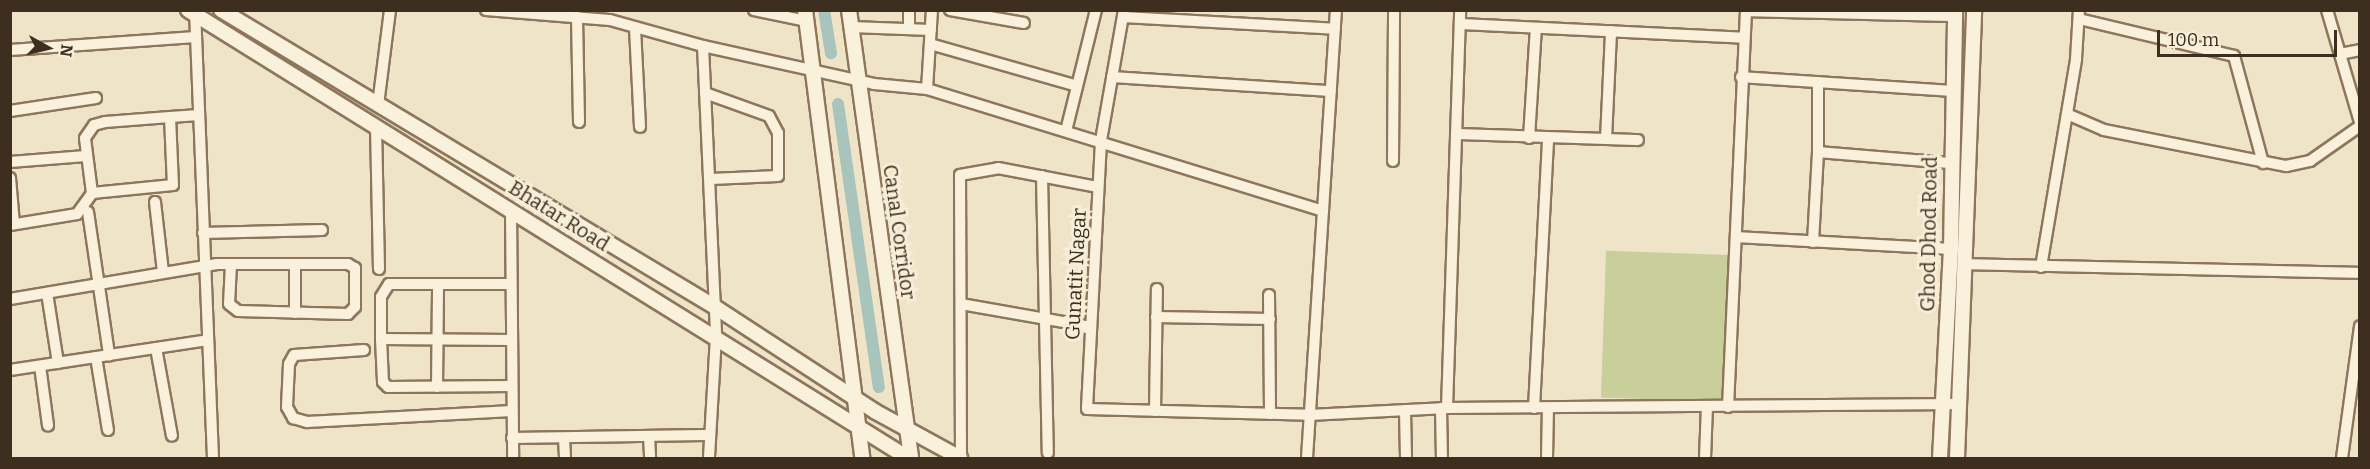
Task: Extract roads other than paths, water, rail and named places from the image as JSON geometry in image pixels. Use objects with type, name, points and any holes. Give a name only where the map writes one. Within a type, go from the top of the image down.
[{"type":"main road","points":[[221,10],[715,307],[908,431],[960,459]]},
{"type":"main road","name":"Canal Corridor","points":[[849,10],[908,431],[909,459]]},
{"type":"main road","points":[[1957,459],[1974,10]]},
{"type":"main road","name":"Bhatar Road","points":[[193,12],[716,336],[909,459]]},
{"type":"main road","name":"Ghod Dhod Road","points":[[1940,459],[1951,249],[1950,163],[1955,13]]},
{"type":"main road","points":[[805,16],[862,459]]},
{"type":"street","points":[[378,105],[390,10]]},
{"type":"street","points":[[486,10],[558,13],[624,24],[703,46],[858,81],[927,89],[1323,211]]},
{"type":"street","points":[[624,24],[625,10]]},
{"type":"street","points":[[754,10],[805,16]]},
{"type":"street","points":[[909,10],[909,29]]},
{"type":"street","points":[[927,89],[932,10]]},
{"type":"street","points":[[950,10],[1024,23]]},
{"type":"street","points":[[1066,131],[1096,10]]},
{"type":"street","points":[[1307,459],[1336,10]]},
{"type":"street","points":[[1393,161],[1394,10]]},
{"type":"street","points":[[1442,459],[1461,24],[1460,11],[1450,10]]},
{"type":"street","points":[[2067,114],[2104,130],[2263,163],[2303,164],[2360,124],[2355,93],[2327,10]]},
{"type":"street","points":[[1728,407],[1741,77],[1746,11],[1955,13]]},
{"type":"street","points":[[193,12],[196,37],[213,459]]},
{"type":"street","points":[[1123,14],[1335,29]]},
{"type":"street","name":"Gunatit Nagar","points":[[1123,14],[1101,141],[1087,410],[1155,411]]},
{"type":"street","points":[[2041,267],[2067,114],[2079,15],[2234,56],[2263,163]]},
{"type":"street","points":[[577,17],[579,122]]},
{"type":"street","points":[[1461,24],[1744,38]]},
{"type":"street","points":[[851,27],[931,30]]},
{"type":"street","points":[[635,28],[640,127]]},
{"type":"street","points":[[1529,138],[1536,28]]},
{"type":"street","points":[[1606,139],[1611,31]]},
{"type":"street","points":[[10,50],[196,37]]},
{"type":"street","points":[[930,44],[1077,86]]},
{"type":"street","points":[[703,46],[711,179],[716,336],[708,435],[709,459]]},
{"type":"street","points":[[2340,54],[2360,50]]},
{"type":"street","points":[[1112,77],[1331,91]]},
{"type":"street","points":[[1741,77],[1952,91]]},
{"type":"street","points":[[1813,242],[1818,152],[1818,82]]},
{"type":"street","points":[[705,93],[769,116],[778,133],[778,176],[711,179]]},
{"type":"street","points":[[10,111],[96,98]]},
{"type":"street","points":[[10,178],[12,224],[77,214],[92,193],[85,138],[94,126],[199,115]]},
{"type":"street","points":[[92,193],[173,185],[170,117]]},
{"type":"street","points":[[376,126],[379,269]]},
{"type":"street","points":[[1456,134],[1638,140]]},
{"type":"street","points":[[1534,408],[1548,138]]},
{"type":"street","points":[[1818,152],[1950,163]]},
{"type":"street","points":[[10,162],[86,156]]},
{"type":"street","points":[[960,459],[960,175],[998,168],[1098,187]]},
{"type":"street","points":[[1042,176],[1047,319],[1048,453]]},
{"type":"street","points":[[155,202],[163,272]]},
{"type":"street","points":[[511,209],[513,459]]},
{"type":"street","points":[[88,213],[109,355]]},
{"type":"street","points":[[203,233],[322,230]]},
{"type":"street","points":[[1736,237],[1951,249]]},
{"type":"street","points":[[10,299],[205,265],[231,264],[348,264],[355,268],[355,307],[348,314],[232,309],[231,264]]},
{"type":"street","points":[[295,264],[295,313]]},
{"type":"street","points":[[1965,264],[2360,273]]},
{"type":"street","points":[[511,284],[438,284],[384,288],[381,339],[383,382],[388,387],[512,386]]},
{"type":"street","points":[[437,387],[438,284]]},
{"type":"street","points":[[1157,289],[1155,411],[1309,415],[1444,408],[1959,404]]},
{"type":"street","points":[[47,293],[58,363]]},
{"type":"street","points":[[1269,296],[1270,414]]},
{"type":"street","points":[[961,304],[1091,327]]},
{"type":"street","points":[[1156,317],[1270,319]]},
{"type":"street","points":[[2342,459],[2360,326]]},
{"type":"street","points":[[381,339],[511,340]]},
{"type":"street","points":[[10,370],[208,340]]},
{"type":"street","points":[[156,348],[172,436]]},
{"type":"street","points":[[364,350],[294,355],[289,364],[287,407],[292,418],[307,422],[512,411]]},
{"type":"street","points":[[96,357],[108,430]]},
{"type":"street","points":[[40,366],[48,425]]},
{"type":"street","points":[[1705,459],[1707,407]]},
{"type":"street","points":[[1547,459],[1548,408]]},
{"type":"street","points":[[1405,410],[1406,459]]},
{"type":"street","points":[[512,438],[708,435]]},
{"type":"street","points":[[649,436],[650,459]]},
{"type":"street","points":[[564,438],[565,459]]},
{"type":"waterway","points":[[824,10],[831,53]]},
{"type":"waterway","points":[[838,104],[879,387]]}]
